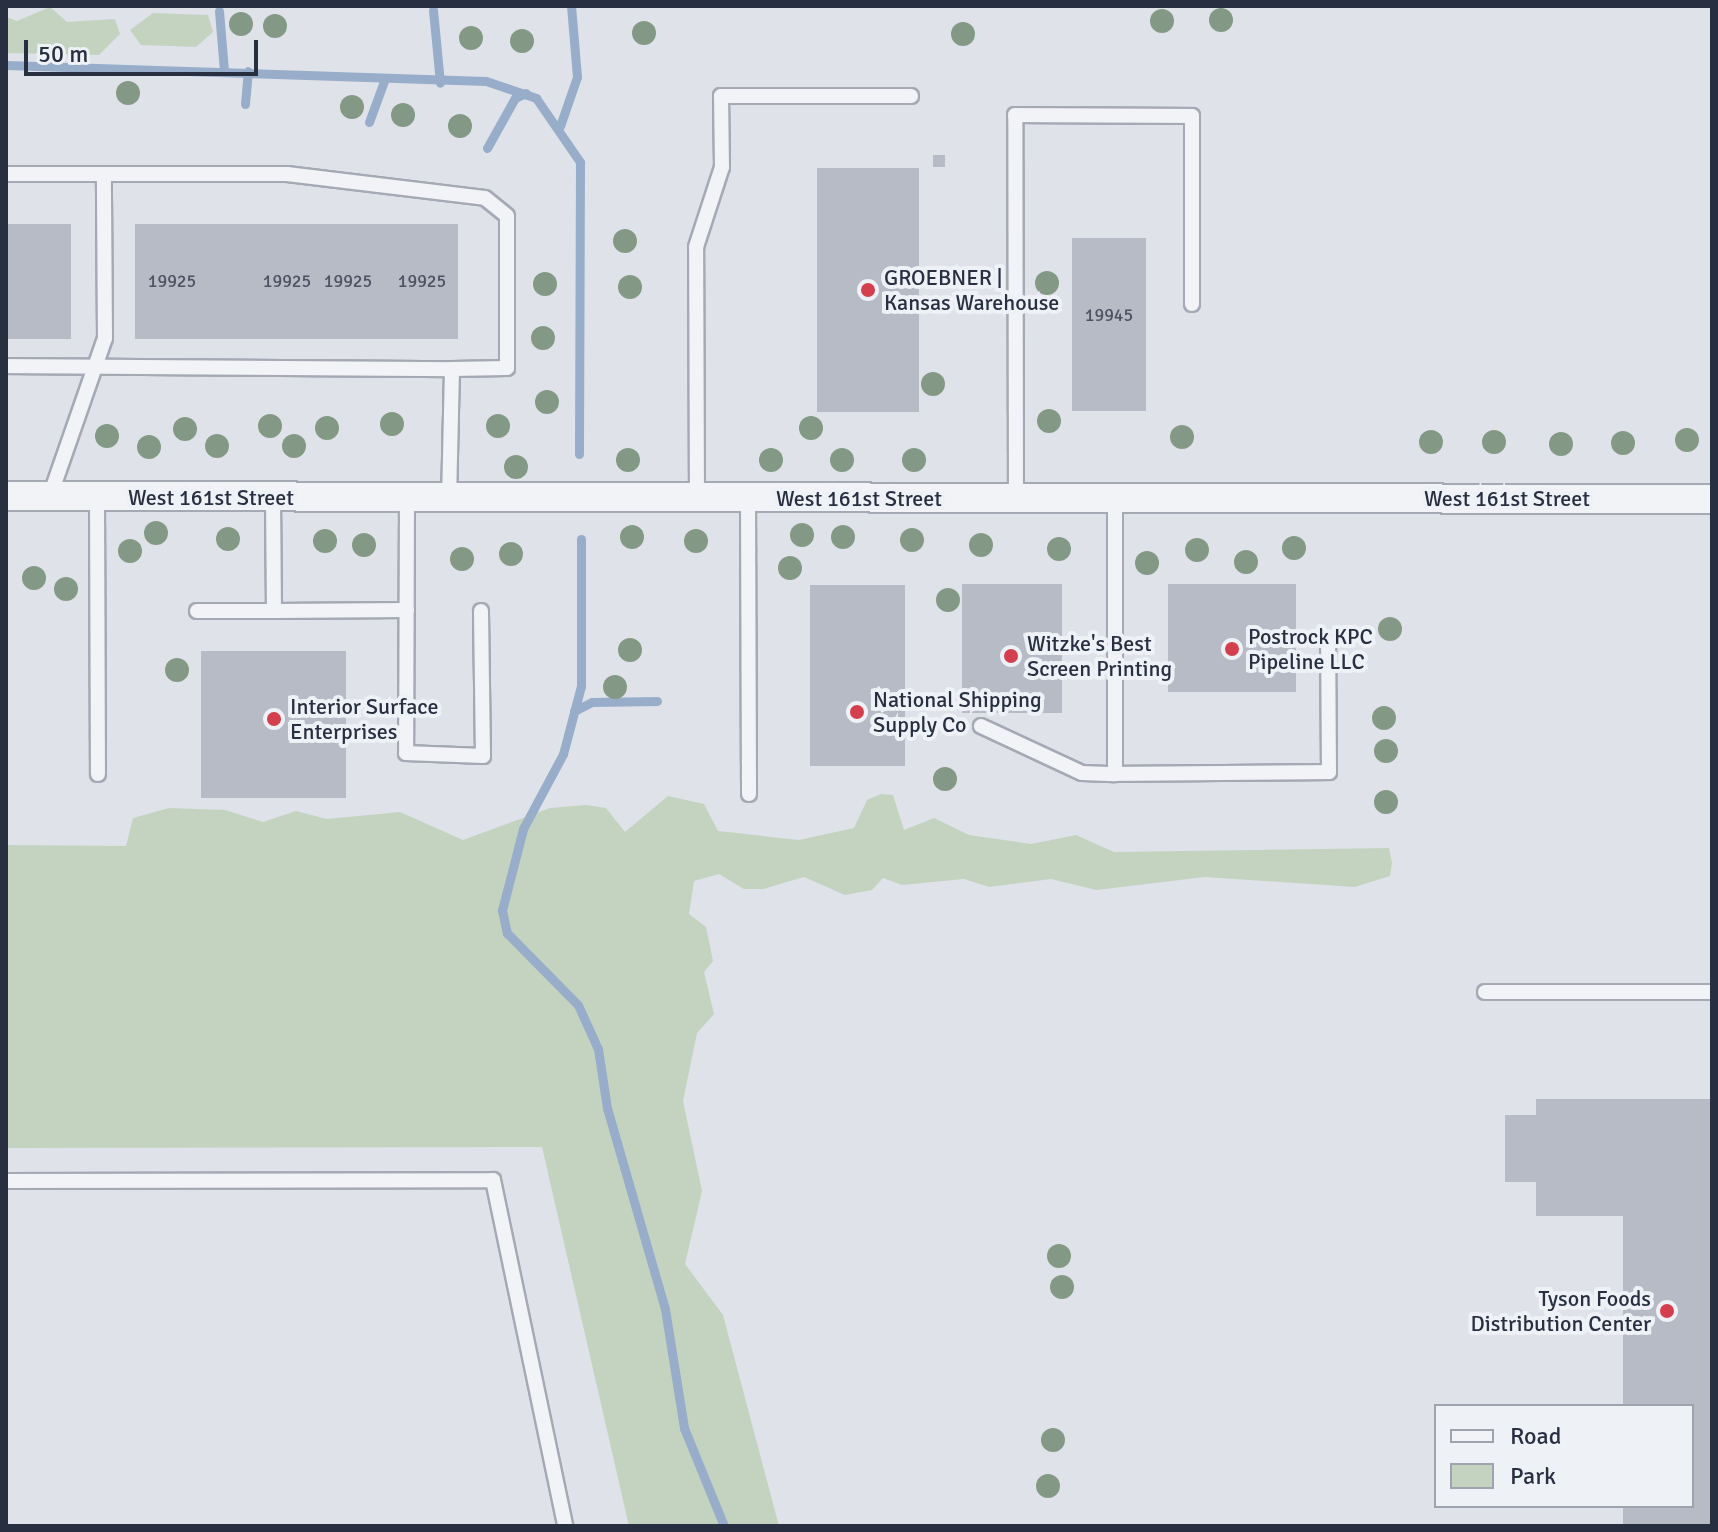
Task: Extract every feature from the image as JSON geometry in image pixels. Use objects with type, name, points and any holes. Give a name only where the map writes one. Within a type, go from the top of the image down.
[{"type":"street","name":"West 161st Street","points":[[6,496],[697,500],[1712,499]]},
{"type":"lane","points":[[697,500],[696,247],[722,167],[721,96],[911,96]]},
{"type":"lane","points":[[1016,499],[1015,115],[1192,116],[1192,304]]},
{"type":"lane","points":[[6,174],[287,174],[485,198],[507,216],[507,368],[6,366]]},
{"type":"lane","points":[[50,496],[105,338],[104,175]]},
{"type":"lane","points":[[449,498],[452,369]]},
{"type":"lane","points":[[97,497],[98,774]]},
{"type":"lane","points":[[273,498],[274,611]]},
{"type":"lane","points":[[407,498],[406,753],[483,756],[481,611]]},
{"type":"lane","points":[[1115,498],[1115,774]]},
{"type":"lane","points":[[748,500],[749,794]]},
{"type":"lane","points":[[197,611],[407,610]]},
{"type":"lane","points":[[981,726],[1082,773],[1329,772],[1328,642]]},
{"type":"lane","points":[[1485,992],[1712,992]]},
{"type":"lane","points":[[6,1181],[493,1180],[565,1526]]},
{"type":"green space","points":[[50,7],[67,22],[115,19],[120,34],[99,55],[6,53],[6,17],[17,21]]},
{"type":"green space","points":[[153,13],[208,15],[213,32],[196,47],[141,45],[130,30]]},
{"type":"green space","points":[[881,794],[893,795],[904,830],[934,818],[969,835],[1031,844],[1076,835],[1114,852],[1389,848],[1392,863],[1390,876],[1355,887],[1205,877],[1096,890],[1051,879],[989,887],[964,879],[902,885],[883,878],[872,890],[845,895],[804,877],[763,889],[744,889],[719,874],[694,881],[689,914],[706,927],[713,961],[704,972],[714,1014],[697,1033],[683,1101],[702,1191],[685,1264],[723,1315],[779,1526],[629,1526],[542,1147],[6,1148],[6,845],[126,846],[133,818],[169,808],[225,810],[263,822],[296,811],[327,819],[400,812],[463,840],[550,808],[586,805],[606,808],[625,832],[668,796],[704,804],[718,831],[799,840],[854,828],[867,800]]},
{"type":"building","points":[[933,155],[945,155],[945,167],[933,167]]},
{"type":"building","name":"GROEBNER | Kansas Warehouse","points":[[817,168],[919,168],[919,412],[817,412]]},
{"type":"building","points":[[6,224],[71,224],[71,339],[6,339]]},
{"type":"building","points":[[135,224],[458,224],[458,339],[135,339]]},
{"type":"building","points":[[1072,238],[1146,238],[1146,411],[1072,411]]},
{"type":"building","name":"Witzke's Best Screen Printing","points":[[962,584],[1062,584],[1062,713],[962,713]]},
{"type":"building","name":"Postrock KPC Pipeline LLC","points":[[1168,584],[1296,584],[1296,692],[1168,692]]},
{"type":"building","name":"National Shipping Supply Co","points":[[810,585],[905,585],[905,766],[810,766]]},
{"type":"building","name":"Interior Surface Enterprises","points":[[201,651],[346,651],[346,798],[201,798]]},
{"type":"building","name":"Tyson Foods Distribution Center","points":[[1536,1099],[1712,1099],[1712,1526],[1623,1526],[1623,1508],[1694,1508],[1694,1404],[1623,1404],[1623,1216],[1536,1216],[1536,1182],[1505,1182],[1505,1115],[1536,1115]]},
{"type":"waterway","points":[[560,126],[577,77],[571,6]]},
{"type":"waterway","points":[[433,10],[440,83]]},
{"type":"waterway","points":[[219,11],[224,70]]},
{"type":"waterway","points":[[6,65],[486,81],[536,98],[580,162],[579,454]]},
{"type":"waterway","points":[[245,104],[248,71]]},
{"type":"waterway","points":[[369,122],[384,81]]},
{"type":"waterway","points":[[487,148],[515,98],[526,93]]},
{"type":"waterway","points":[[581,539],[581,686],[563,754],[523,829],[502,910],[507,933],[578,1005],[598,1049],[607,1108],[665,1309],[684,1428],[724,1526]]},
{"type":"waterway","points":[[574,711],[592,702],[657,701]]},
{"type":"place","name":"GROEBNER | Kansas Warehouse","points":[[868,290]]},
{"type":"place","name":"Postrock KPC Pipeline LLC","points":[[1232,649]]},
{"type":"place","name":"Witzke's Best Screen Printing","points":[[1011,656]]},
{"type":"place","name":"National Shipping Supply Co","points":[[857,712]]},
{"type":"place","name":"Interior Surface Enterprises","points":[[274,719]]},
{"type":"place","name":"Tyson Foods Distribution Center","points":[[1667,1311]]}]
